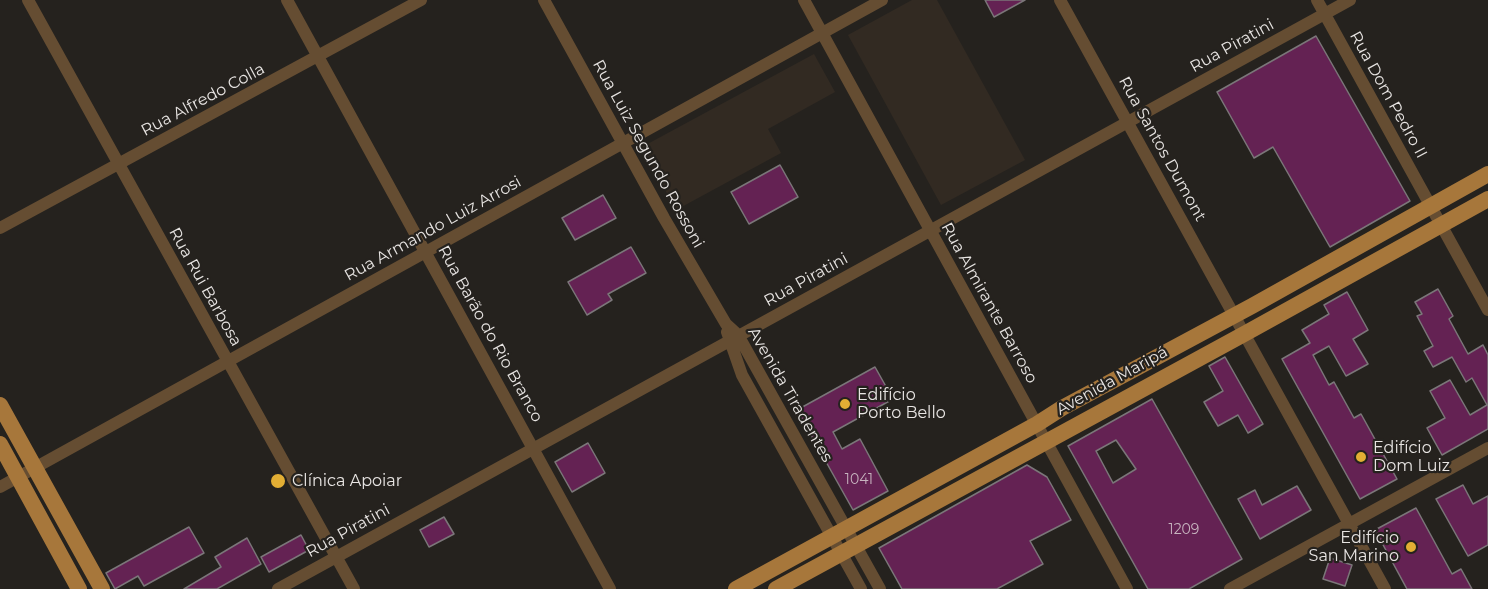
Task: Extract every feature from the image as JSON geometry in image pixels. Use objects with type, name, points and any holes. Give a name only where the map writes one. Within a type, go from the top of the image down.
[{"type":"main road","name":"Avenida Maripá","points":[[736,589],[1062,408],[1262,301],[1488,174]]},
{"type":"main road","name":"Avenida Maripá","points":[[776,589],[1488,199]]},
{"type":"main road","points":[[1410,216],[1418,230],[1415,240]]},
{"type":"main road","points":[[1262,301],[1259,309],[1263,316],[1271,319]]},
{"type":"main road","points":[[1210,327],[1218,333],[1220,339],[1216,349]]},
{"type":"main road","points":[[0,405],[102,589]]},
{"type":"main road","points":[[1062,408],[1061,416],[1065,424],[1074,427]]},
{"type":"main road","points":[[1013,437],[1021,439],[1025,446],[1020,456]]},
{"type":"main road","points":[[0,444],[79,589]]},
{"type":"main road","points":[[872,515],[870,522],[874,529],[882,531]]},
{"type":"main road","points":[[807,550],[815,554],[819,560],[815,568]]},
{"type":"street","name":"Rua Rui Barbosa","points":[[28,0],[354,589]]},
{"type":"street","name":"Rua Barão do Rio Branco","points":[[287,0],[610,589]]},
{"type":"street","name":"Rua Alfredo Colla","points":[[0,228],[421,0]]},
{"type":"street","name":"Rua Luiz Segundo Rossoni","points":[[544,0],[622,144],[726,324]]},
{"type":"street","name":"Rua Almirante Barroso","points":[[804,0],[1127,589]]},
{"type":"street","name":"Rua Armando Luiz Arrosi","points":[[0,487],[882,0]]},
{"type":"street","name":"Rua Santos Dumont","points":[[1060,0],[1246,333]]},
{"type":"street","name":"Rua Dom Pedro II","points":[[1317,0],[1440,225]]},
{"type":"street","name":"Rua Piratini","points":[[278,589],[1350,0]]},
{"type":"street","points":[[1440,225],[1488,310]]},
{"type":"street","name":"Avenida Tiradentes","points":[[726,324],[756,366],[831,501],[839,533]]},
{"type":"street","points":[[1246,333],[1385,589]]},
{"type":"street","name":"Avenida Tiradentes","points":[[734,338],[742,375],[816,509],[839,533],[848,549],[877,584]]},
{"type":"street","points":[[742,375],[747,366],[756,366]]},
{"type":"street","points":[[1230,589],[1488,448]]},
{"type":"street","points":[[816,509],[824,511],[830,506],[831,501]]},
{"type":"street","name":"Avenida Tiradentes","points":[[848,549],[860,588]]},
{"type":"street","points":[[860,588],[861,574],[870,574],[877,584]]},
{"type":"shaded area","points":[[912,0],[937,0],[1025,160],[941,205],[848,35]]},
{"type":"shaded area","points":[[814,54],[835,92],[768,129],[781,153],[676,210],[642,147]]},
{"type":"building","points":[[985,0],[1025,0],[994,17]]},
{"type":"building","points":[[1316,36],[1410,201],[1330,247],[1273,147],[1254,158],[1217,92]]},
{"type":"building","points":[[780,165],[798,197],[749,224],[731,192]]},
{"type":"building","points":[[603,195],[616,218],[575,240],[562,218]]},
{"type":"building","points":[[631,247],[646,273],[608,294],[612,300],[587,315],[568,282]]},
{"type":"building","points":[[1438,289],[1453,316],[1449,319],[1468,354],[1483,345],[1488,355],[1488,429],[1442,455],[1427,428],[1445,418],[1430,391],[1450,380],[1470,415],[1487,405],[1472,378],[1466,382],[1452,357],[1433,367],[1424,351],[1433,346],[1417,316],[1422,314],[1415,302]]},
{"type":"building","points":[[1347,292],[1368,330],[1353,339],[1368,364],[1346,376],[1329,346],[1313,355],[1329,385],[1334,382],[1354,418],[1361,414],[1397,479],[1360,499],[1282,359],[1310,343],[1302,330],[1329,314],[1324,305]]},
{"type":"building","points":[[1225,357],[1263,424],[1248,433],[1238,415],[1218,426],[1204,402],[1223,391],[1209,366]]},
{"type":"building","points":[[875,367],[893,399],[833,432],[842,449],[860,439],[888,491],[853,510],[797,410]]},
{"type":"building","points":[[1152,399],[1242,559],[1189,589],[1148,589],[1068,446]],"holes":[[[1116,440],[1136,469],[1113,483],[1096,451]]]},
{"type":"building","points":[[588,443],[605,473],[572,492],[555,462]]},
{"type":"building","points":[[1027,465],[1047,477],[1071,520],[1030,541],[1043,564],[997,589],[902,589],[879,548]]},
{"type":"building","points":[[1463,485],[1473,504],[1488,496],[1488,545],[1468,556],[1436,499]]},
{"type":"building","points":[[1297,486],[1311,510],[1260,539],[1238,499],[1255,490],[1262,505]]},
{"type":"building","name":"Edifício San Marino","points":[[1416,508],[1452,574],[1461,569],[1472,589],[1407,589],[1375,530]]},
{"type":"building","points":[[444,517],[454,534],[429,547],[420,530]]},
{"type":"building","points":[[189,527],[204,553],[144,586],[138,576],[115,589],[106,573]]},
{"type":"building","points":[[301,535],[309,550],[269,572],[261,557]]},
{"type":"building","points":[[247,538],[261,564],[217,589],[184,589],[221,567],[215,557]]},
{"type":"building","points":[[1330,558],[1352,565],[1345,586],[1323,579]]},
{"type":"place","name":"Edifício Porto Bello","points":[[845,404]]},
{"type":"place","name":"Edifício Dom Luiz","points":[[1361,457]]},
{"type":"place","name":"Clínica Apoiar","points":[[278,481]]},
{"type":"place","name":"Edifício San Marino","points":[[1411,547]]}]
